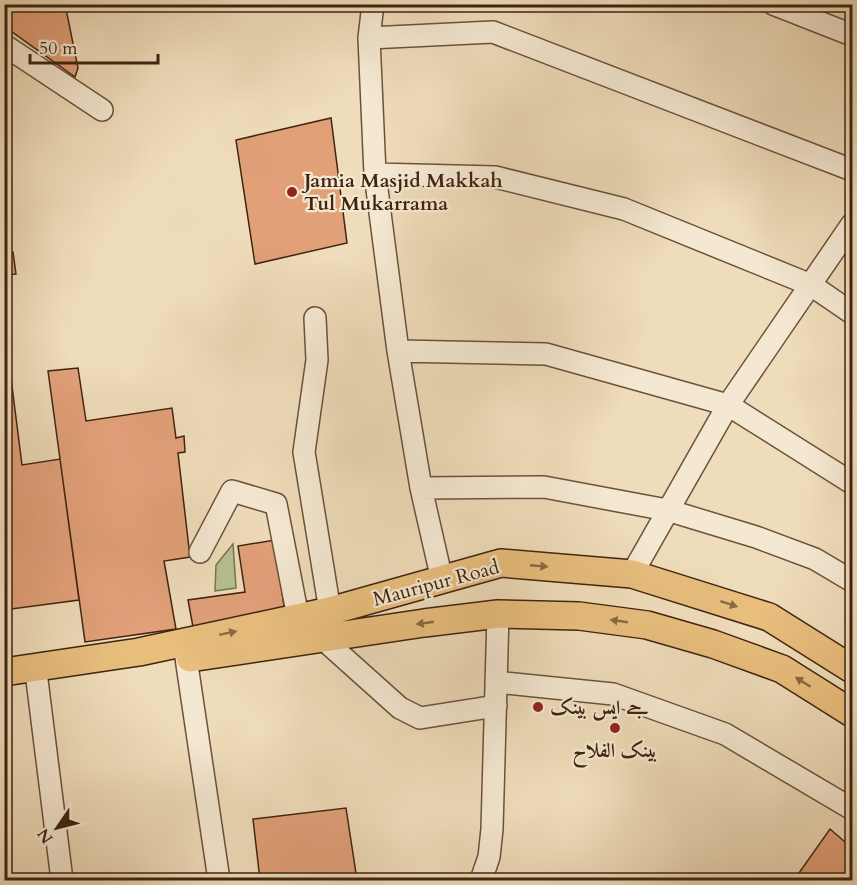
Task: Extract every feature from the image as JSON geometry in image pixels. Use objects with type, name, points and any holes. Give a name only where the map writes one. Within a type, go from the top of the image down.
[{"type":"main road","name":"Mauripur Road","points":[[4,672],[139,652],[330,610],[501,563],[632,574],[769,617],[852,669]]},
{"type":"main road","name":"Mauripur Road","points":[[4,686],[424,622],[498,614],[579,616],[647,625],[713,644],[782,669],[852,713]]},
{"type":"street","points":[[373,4],[369,38],[375,174],[398,351],[421,488],[442,580]]},
{"type":"street","points":[[773,4],[852,35]]},
{"type":"street","points":[[369,38],[493,32],[852,170]]},
{"type":"street","points":[[4,45],[102,110]]},
{"type":"street","points":[[375,174],[495,177],[624,209],[811,285],[852,313]]},
{"type":"street","points":[[632,574],[728,405],[852,224]]},
{"type":"street","points":[[315,318],[317,360],[304,452],[330,610]]},
{"type":"street","points":[[398,351],[546,354],[728,405],[852,483]]},
{"type":"street","points":[[421,488],[544,487],[667,510],[756,537],[815,559],[852,581]]},
{"type":"street","points":[[200,552],[232,491],[276,504],[298,617]]},
{"type":"street","points":[[481,880],[489,856],[492,829],[498,614]]},
{"type":"street","points":[[323,639],[400,708],[411,715],[420,718],[496,706]]},
{"type":"street","points":[[186,658],[219,880]]},
{"type":"street","points":[[37,680],[62,880]]},
{"type":"street","points":[[496,682],[613,694],[725,734],[852,809]]},
{"type":"green space","points":[[233,544],[236,588],[215,591],[216,565]]},
{"type":"building","points":[[4,4],[65,4],[78,68],[75,77],[4,26]]},
{"type":"building","name":"Jamia Masjid Makkah Tul Mukarrama","points":[[331,118],[347,243],[255,264],[236,140]]},
{"type":"building","points":[[13,252],[16,274],[4,275],[4,253]]},
{"type":"building","points":[[4,323],[22,465],[60,459],[79,600],[4,610]]},
{"type":"building","points":[[78,368],[86,421],[172,408],[176,438],[184,436],[185,452],[178,453],[190,557],[164,561],[176,629],[85,642],[48,371]]},
{"type":"building","points":[[275,540],[285,614],[193,627],[188,600],[245,592],[238,546]]},
{"type":"building","points":[[346,808],[357,880],[260,880],[253,819]]},
{"type":"building","points":[[830,829],[852,848],[852,880],[794,880]]},
{"type":"place","name":"Jamia Masjid Makkah Tul Mukarrama","points":[[292,192]]},
{"type":"place","name":"جے ایس بینک","points":[[538,707]]},
{"type":"place","name":"بینک الفلاح","points":[[615,728]]}]
